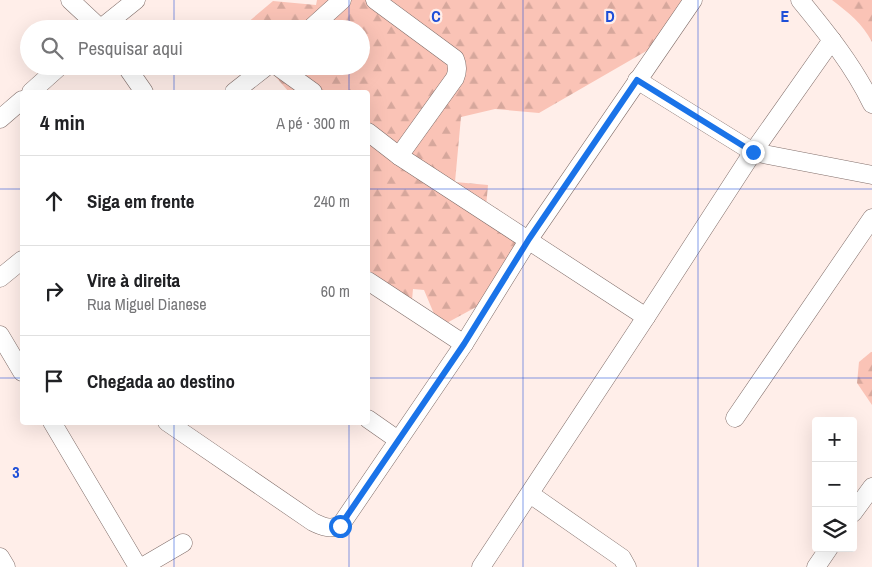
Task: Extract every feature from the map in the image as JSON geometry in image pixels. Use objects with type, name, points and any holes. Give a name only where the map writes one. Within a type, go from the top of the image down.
[{"type":"street","points":[[70,0],[91,20]]},
{"type":"street","points":[[111,20],[136,0]]},
{"type":"street","points":[[320,20],[342,0]]},
{"type":"street","points":[[375,0],[455,59],[457,64],[458,71],[455,78],[399,156]]},
{"type":"street","points":[[171,425],[313,522],[324,527],[333,528],[340,526],[464,344],[529,239],[693,0]]},
{"type":"street","points":[[800,0],[832,40],[862,83],[872,104]]},
{"type":"street","points":[[481,567],[753,152],[832,40]]},
{"type":"street","points":[[34,90],[50,75]]},
{"type":"street","points":[[132,75],[143,90]]},
{"type":"street","points":[[237,90],[256,75]]},
{"type":"street","points":[[289,75],[310,90]]},
{"type":"street","points":[[637,80],[753,152],[872,175]]},
{"type":"street","points":[[0,119],[20,102]]},
{"type":"street","points":[[370,134],[399,156],[646,317]]},
{"type":"street","points":[[735,418],[872,218]]},
{"type":"street","points":[[0,278],[20,262]]},
{"type":"street","points":[[370,282],[464,344]]},
{"type":"street","points":[[0,335],[20,369]]},
{"type":"street","points":[[370,420],[398,440]]},
{"type":"street","points":[[54,425],[140,567],[183,543]]},
{"type":"street","points":[[857,508],[871,489]]},
{"type":"street","points":[[530,494],[622,558],[627,567]]},
{"type":"street","points":[[816,567],[826,552]]},
{"type":"street","points":[[0,557],[6,567]]},
{"type":"green space","points":[[317,0],[688,0],[655,46],[539,113],[495,109],[461,117],[455,182],[488,185],[486,207],[497,208],[517,232],[515,254],[478,306],[443,325],[437,321],[424,290],[413,289],[412,300],[370,271],[370,90],[287,90],[274,75],[370,75],[370,20],[251,20],[273,1],[316,5]]},
{"type":"green space","points":[[832,0],[872,0],[872,42],[859,24]]},
{"type":"green space","points":[[871,352],[872,405],[857,383],[859,362]]},
{"type":"route","points":[[340,526],[464,344],[529,239],[637,80],[753,152]]}]
